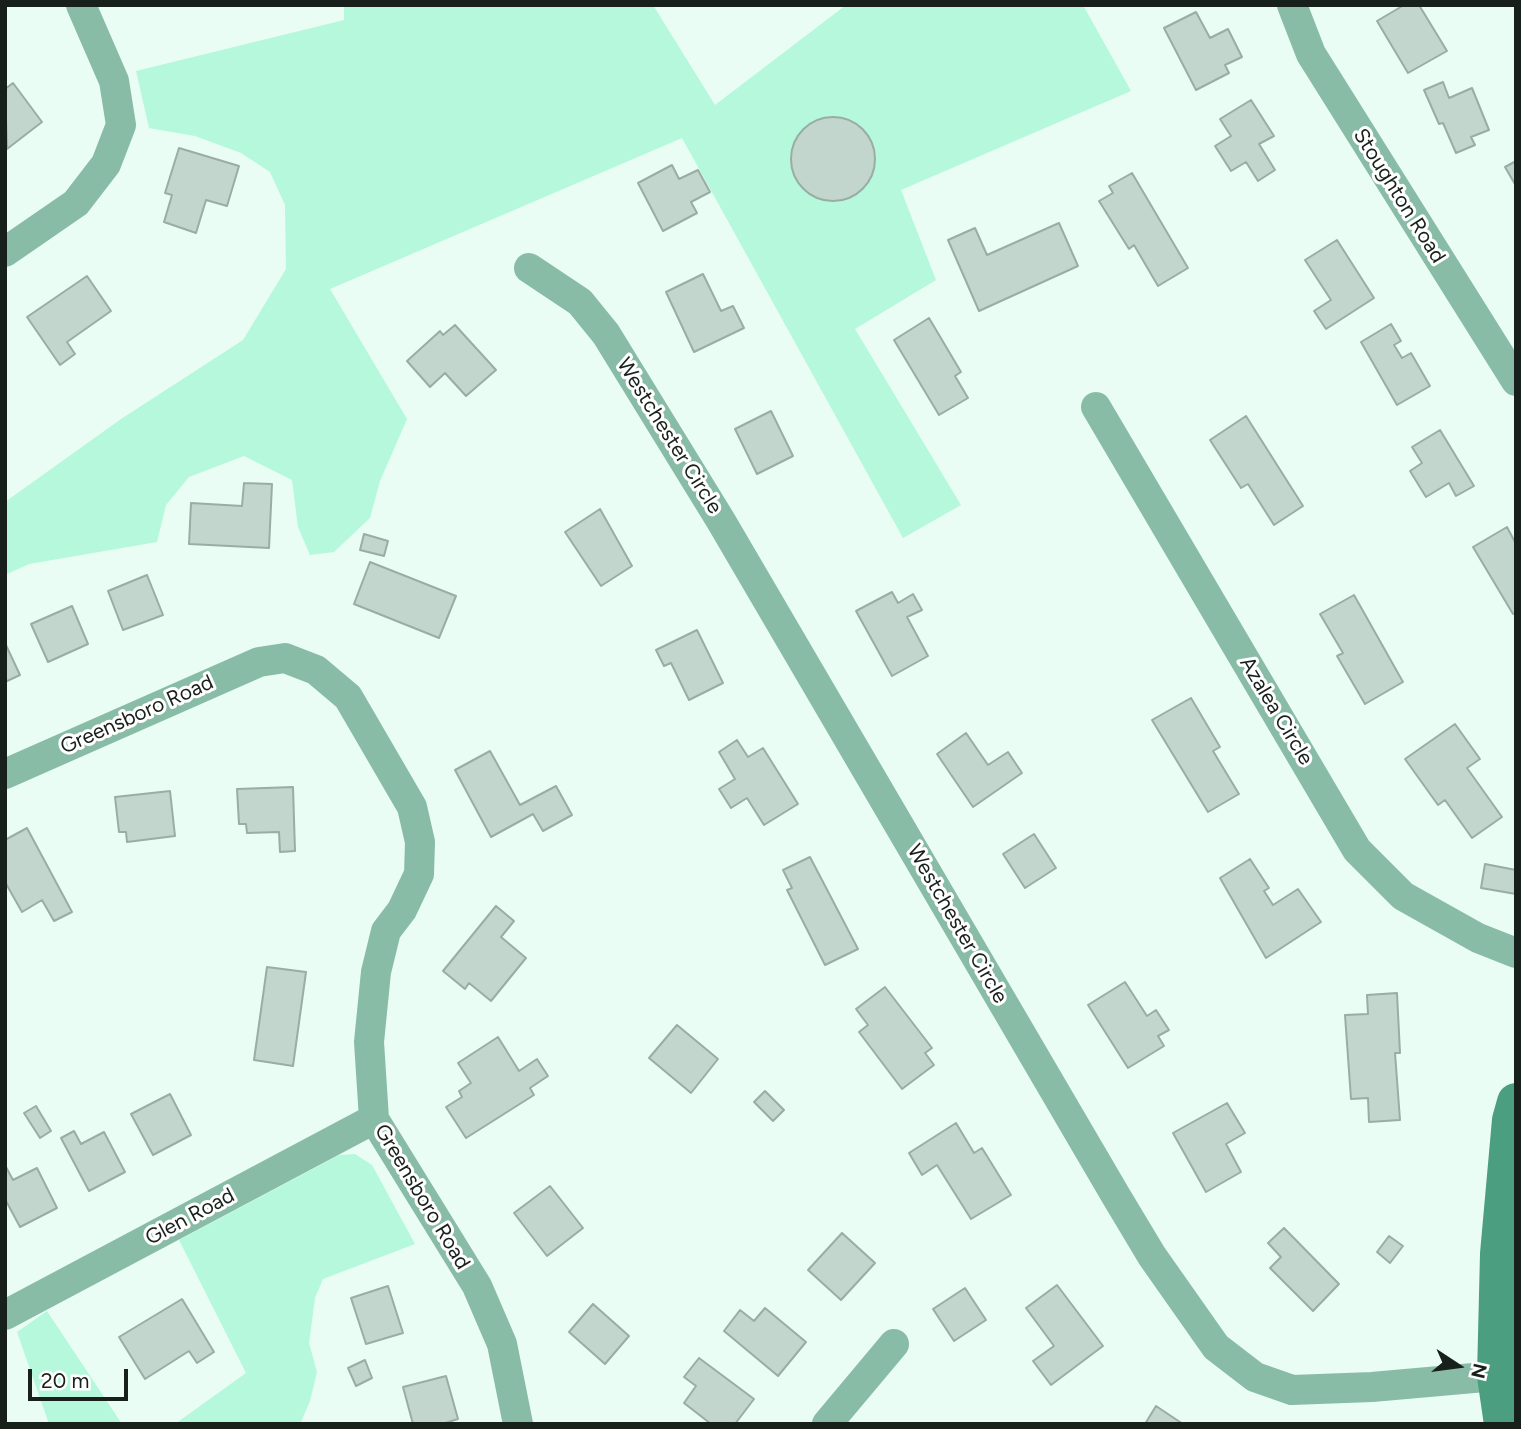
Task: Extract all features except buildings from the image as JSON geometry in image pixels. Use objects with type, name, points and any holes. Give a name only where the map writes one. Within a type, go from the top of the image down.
[{"type":"main road","points":[[1503,1424],[1496,1376],[1499,1254],[1511,1119],[1516,1102]]},
{"type":"street","points":[[5,252],[76,203],[106,164],[121,125],[114,81],[81,5]]},
{"type":"street","name":"Stoughton Road","points":[[1292,5],[1311,54],[1516,382]]},
{"type":"street","name":"Westchester Circle","points":[[529,268],[580,302],[606,334],[728,533],[1128,1216],[1216,1347],[1255,1377],[1292,1390],[1372,1387],[1496,1376]]},
{"type":"street","name":"Azalea Circle","points":[[1096,407],[1357,850],[1403,896],[1478,937],[1516,953]]},
{"type":"street","name":"Greensboro Road","points":[[5,774],[259,662],[285,658],[316,670],[348,697],[412,807],[420,842],[419,874],[402,910],[386,931],[376,972],[369,1042],[374,1119],[477,1286],[502,1344],[518,1424]]},
{"type":"street","name":"Glen Road","points":[[5,1315],[374,1119]]},
{"type":"street","points":[[827,1424],[894,1344]]},
{"type":"green space","points":[[344,5],[653,5],[715,105],[846,5],[1083,5],[1131,91],[901,190],[936,280],[855,329],[961,505],[903,538],[682,138],[330,289],[407,419],[380,481],[370,518],[334,552],[310,555],[298,527],[292,480],[244,456],[189,477],[166,505],[157,542],[29,564],[5,575],[5,502],[121,419],[243,340],[286,269],[285,205],[270,172],[241,153],[195,136],[149,128],[136,71],[344,20]]},
{"type":"green space","points":[[355,1154],[372,1165],[415,1244],[323,1279],[315,1298],[309,1343],[317,1372],[310,1401],[300,1424],[175,1424],[246,1373],[179,1240],[339,1155]]},
{"type":"green space","points":[[47,1311],[122,1424],[49,1424],[17,1332]]}]
